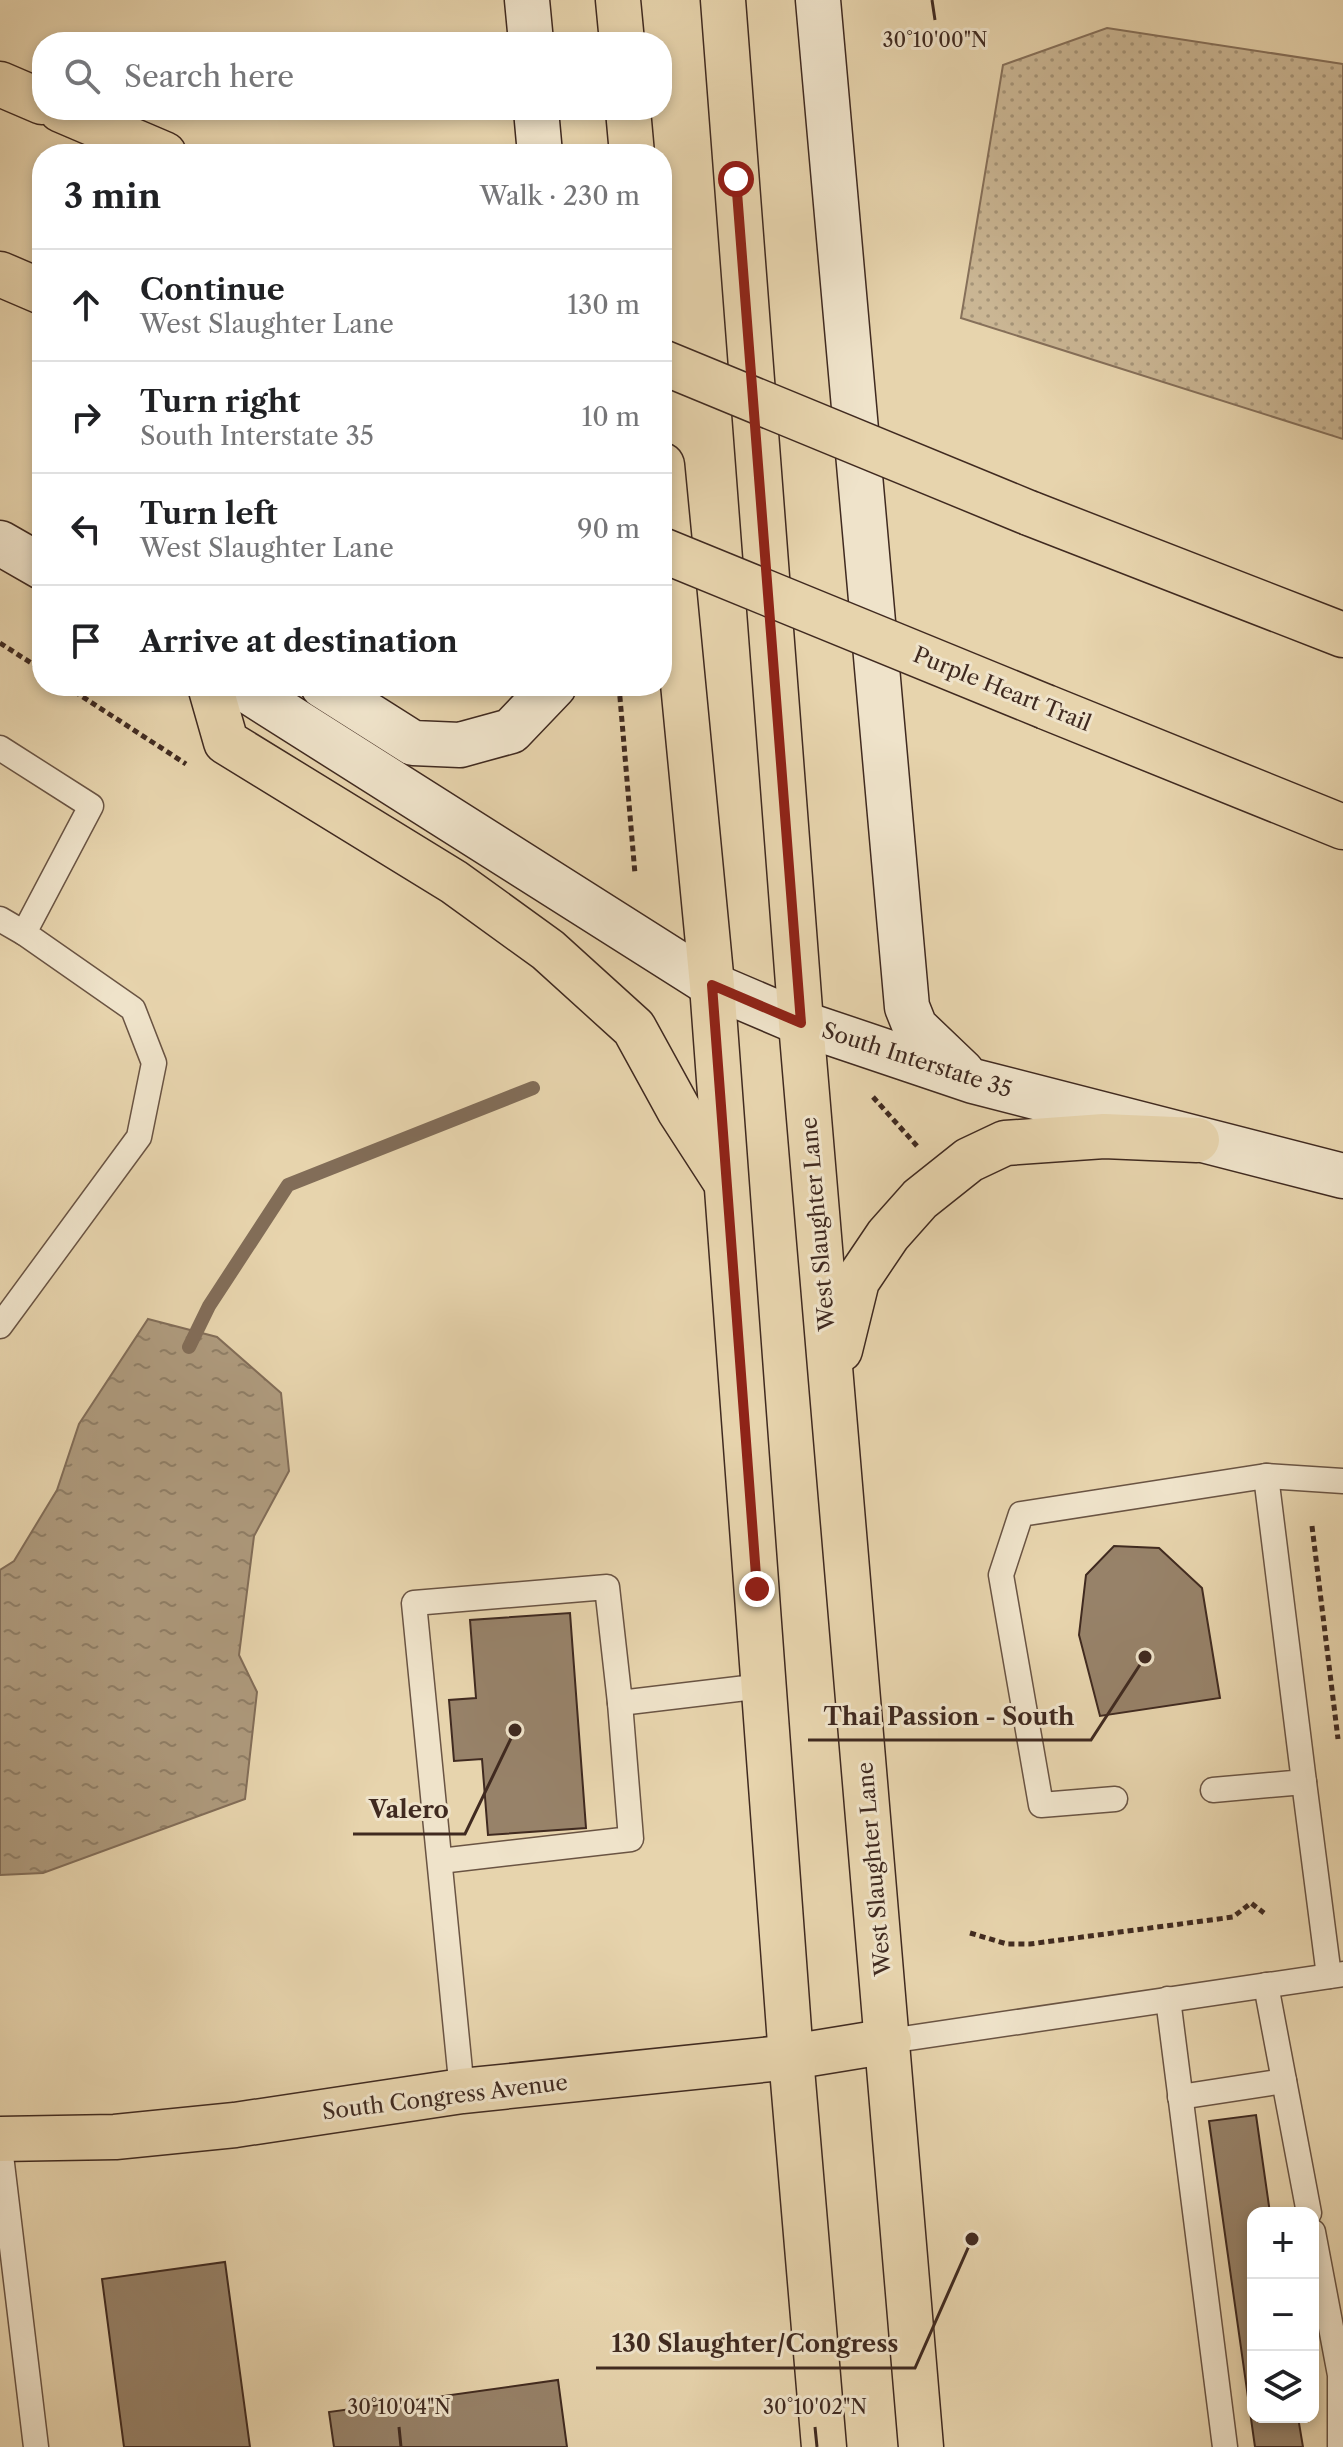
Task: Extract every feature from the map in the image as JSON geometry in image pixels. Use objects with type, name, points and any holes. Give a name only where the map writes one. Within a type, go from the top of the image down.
[{"type":"main road","points":[[527,0],[530,32]]},
{"type":"main road","points":[[618,0],[621,32]]},
{"type":"main road","name":"West Slaughter Lane","points":[[723,0],[801,1023],[921,2447]]},
{"type":"main road","points":[[818,0],[907,1007],[915,1027],[973,1081]]},
{"type":"main road","points":[[0,84],[32,98]]},
{"type":"main road","points":[[84,120],[141,144]]},
{"type":"main road","points":[[537,120],[539,144]]},
{"type":"main road","points":[[629,120],[631,144]]},
{"type":"main road","points":[[0,274],[32,288]]},
{"type":"main road","points":[[672,366],[1029,513],[1343,635]]},
{"type":"main road","points":[[0,543],[32,561]]},
{"type":"main road","name":"Purple Heart Trail","points":[[672,554],[1343,827]]},
{"type":"main road","points":[[672,569],[712,985],[791,2057],[824,2447]]},
{"type":"main road","points":[[213,696],[226,742],[454,882],[548,950],[634,1028],[679,1110],[726,1184]]},
{"type":"main road","name":"South Interstate 35","points":[[256,696],[712,985],[801,1023],[973,1081],[1343,1176]]},
{"type":"main road","points":[[339,696],[413,743],[460,745],[511,731],[544,696]]},
{"type":"main road","points":[[832,1383],[857,1281],[888,1235],[920,1199],[969,1160],[1005,1143],[1104,1136],[1197,1140]]},
{"type":"main road","name":"South Congress Avenue","points":[[0,2139],[115,2137],[220,2127],[462,2091],[791,2057],[889,2041]]},
{"type":"lane","points":[[0,748],[91,806],[24,933]]},
{"type":"lane","points":[[0,919],[133,1009],[154,1063],[139,1137],[0,1326]]},
{"type":"lane","points":[[889,2041],[1336,1975],[1304,1782],[1266,1476]]},
{"type":"lane","points":[[1115,1799],[1041,1805],[1001,1575],[1021,1514],[1266,1476],[1343,1481]]},
{"type":"lane","points":[[440,1861],[631,1839],[607,1587],[414,1603],[462,2091]]},
{"type":"lane","points":[[620,1703],[763,1686]]},
{"type":"lane","points":[[1213,1790],[1304,1782]]},
{"type":"lane","points":[[1266,1985],[1308,2207]]},
{"type":"lane","points":[[1168,1999],[1225,2447]]},
{"type":"lane","points":[[1180,2097],[1284,2081]]},
{"type":"lane","points":[[0,2147],[36,2447]]},
{"type":"lane","points":[[1319,2264],[1340,2375],[1340,2447]]},
{"type":"path","points":[[0,643],[32,664]]},
{"type":"path","points":[[620,696],[635,874]]},
{"type":"path","points":[[868,1092],[926,1156]]},
{"type":"path","points":[[970,1933],[1007,1944],[1030,1944],[1233,1917],[1251,1903],[1264,1913]]},
{"type":"shaded area","points":[[1107,28],[1343,64],[1343,439],[961,318],[1003,65]]},
{"type":"water","points":[[148,1319],[217,1337],[281,1393],[289,1471],[254,1536],[239,1655],[257,1692],[245,1799],[43,1873],[0,1875],[0,1570],[14,1561],[57,1490],[79,1424]]},
{"type":"building","points":[[1114,1546],[1159,1548],[1202,1588],[1220,1698],[1100,1716],[1079,1635],[1086,1575]]},
{"type":"building","points":[[570,1613],[586,1828],[488,1835],[482,1759],[454,1761],[449,1700],[476,1698],[470,1620]]},
{"type":"building","points":[[1256,2115],[1269,2207],[1247,2207],[1247,2390],[1209,2121]]},
{"type":"building","points":[[225,2262],[250,2447],[124,2447],[102,2279]]},
{"type":"building","points":[[558,2380],[567,2447],[334,2447],[329,2412]]},
{"type":"building","points":[[1252,2423],[1299,2423],[1303,2447],[1255,2447]]},
{"type":"waterway","points":[[189,1347],[209,1306],[288,1185],[533,1088]]},
{"type":"place","name":"Thai Passion - South","points":[[1145,1657]]},
{"type":"place","name":"Valero","points":[[515,1730]]},
{"type":"place","name":"130 Slaughter/Congress","points":[[972,2239]]},
{"type":"route","points":[[736,179],[801,1023],[712,985],[757,1589]]}]
